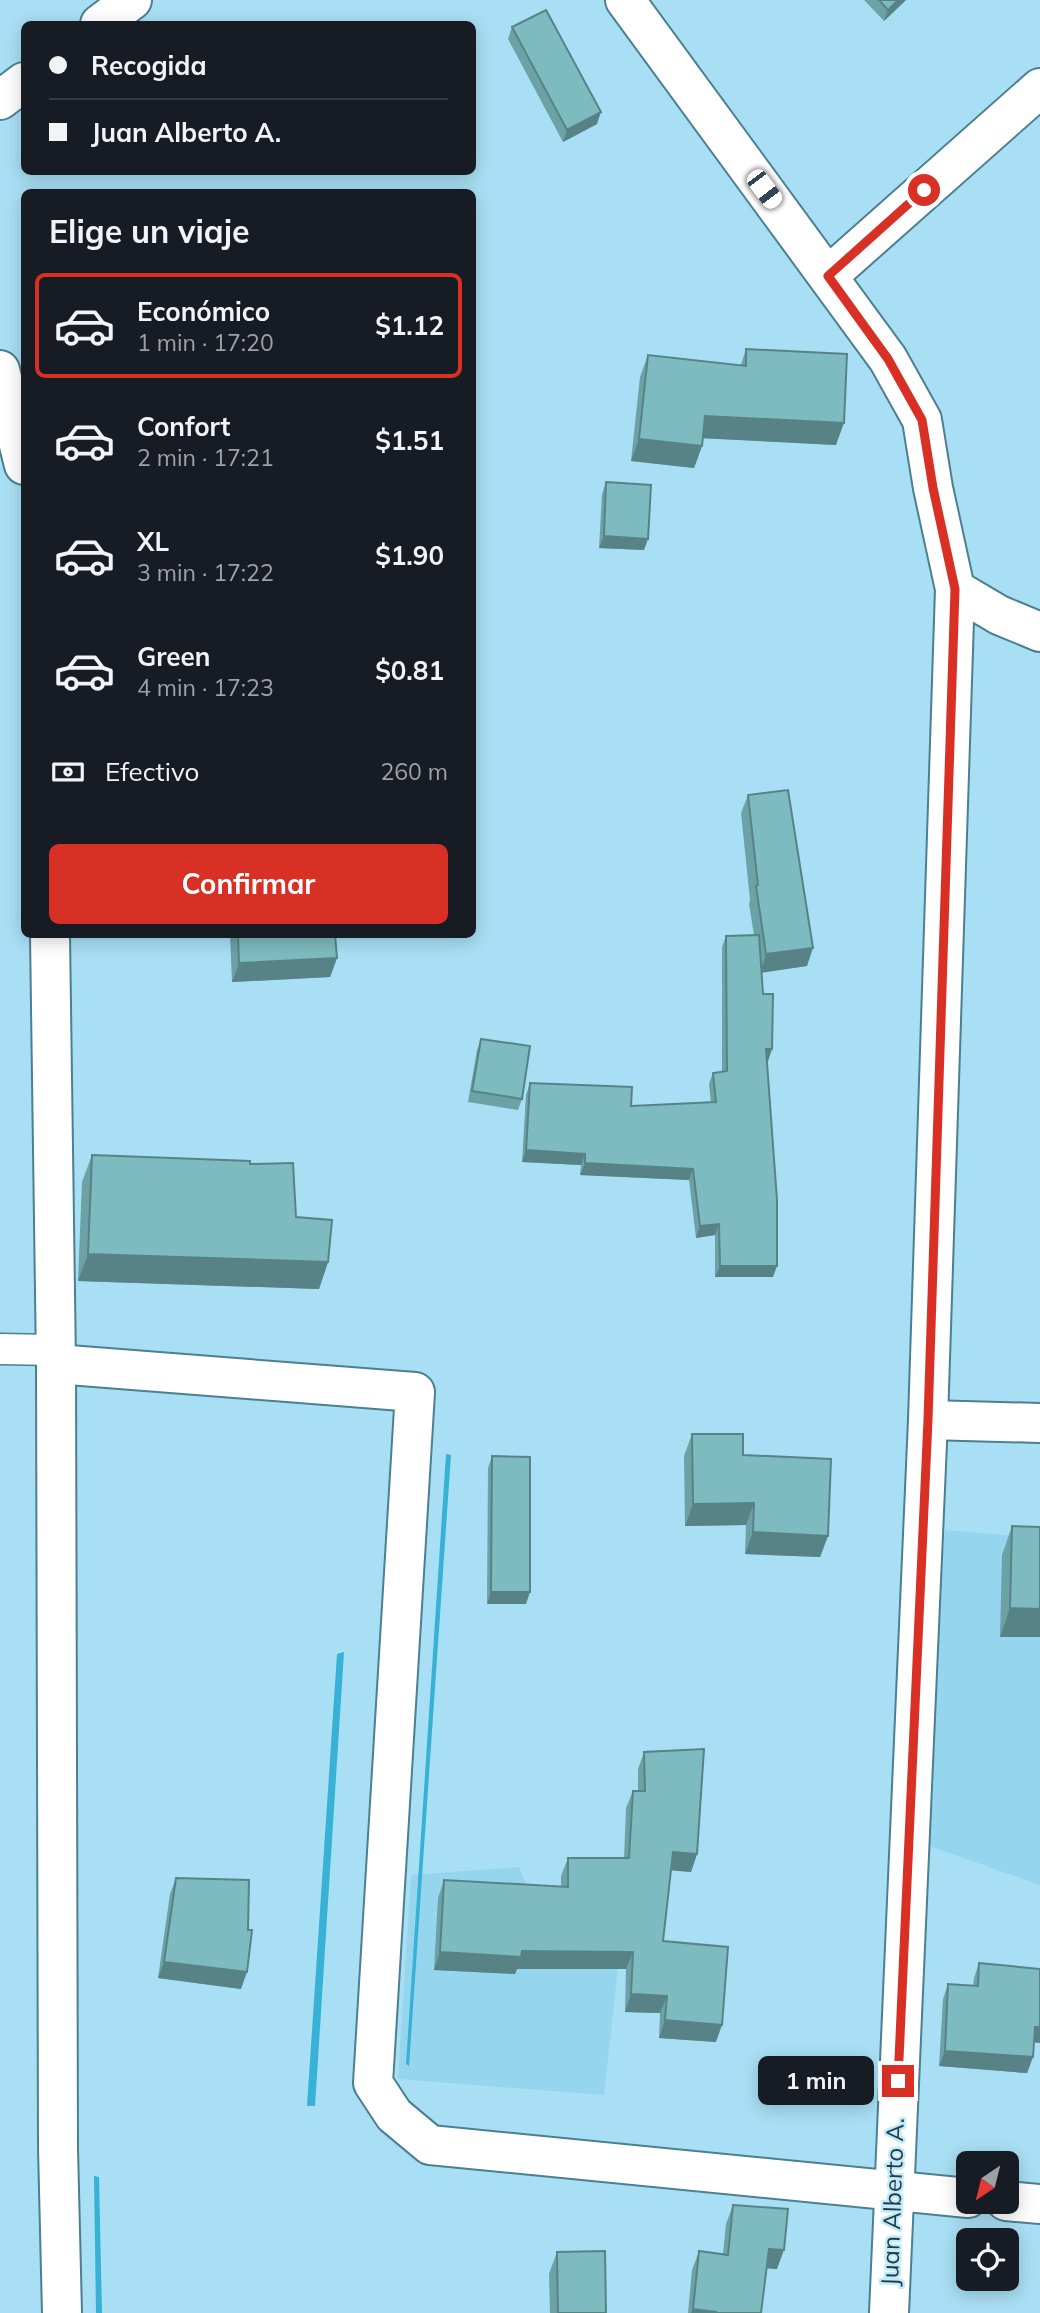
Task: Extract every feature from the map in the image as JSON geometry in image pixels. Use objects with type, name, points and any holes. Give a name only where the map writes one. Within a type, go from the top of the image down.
[{"type":"street","points":[[104,21],[132,0]]},
{"type":"street","name":"Juan Alberto A.","points":[[625,0],[888,359],[922,420],[933,488],[955,589],[928,1420],[892,2191],[889,2313]]},
{"type":"street","points":[[0,100],[21,84]]},
{"type":"street","points":[[828,276],[1040,88]]},
{"type":"street","points":[[0,370],[21,453]]},
{"type":"street","points":[[955,589],[999,615],[1040,632]]},
{"type":"street","points":[[50,938],[56,1357],[58,2148],[62,2313]]},
{"type":"street","points":[[56,1357],[415,1392],[373,2083],[394,2115],[430,2145],[956,2196]]},
{"type":"street","points":[[928,1420],[1040,1423]]},
{"type":"street","points":[[1019,2202],[1040,2204]]},
{"type":"lane","points":[[0,1349],[56,1357]]},
{"type":"shaded area","points":[[446,1454],[451,1455],[409,2066],[406,2064]]},
{"type":"shaded area","points":[[945,1530],[1040,1538],[1040,1885],[915,1841]]},
{"type":"shaded area","points":[[344,1652],[315,2106],[307,2106],[337,1654]]},
{"type":"shaded area","points":[[519,1867],[533,1901],[625,1903],[604,2095],[398,2079],[411,1875]]},
{"type":"shaded area","points":[[94,2176],[99,2177],[102,2313],[96,2313]]},
{"type":"building","points":[[879,0],[898,0],[888,10]]},
{"type":"building","points":[[546,10],[601,112],[567,130],[512,27]]},
{"type":"building","points":[[746,349],[847,354],[844,423],[705,416],[702,446],[639,439],[648,355],[746,366]]},
{"type":"building","points":[[606,482],[651,485],[648,539],[604,536]]},
{"type":"building","points":[[788,790],[813,948],[766,954],[756,886],[748,795]]},
{"type":"building","points":[[759,935],[763,994],[773,994],[772,1049],[766,1049],[777,1200],[777,1266],[720,1266],[719,1224],[700,1226],[693,1169],[585,1163],[585,1154],[526,1150],[530,1083],[632,1087],[631,1106],[716,1102],[713,1073],[727,1071],[726,936]]},
{"type":"building","points":[[238,938],[335,938],[337,958],[239,963]]},
{"type":"building","points":[[481,1039],[530,1046],[522,1099],[472,1091]]},
{"type":"building","points":[[92,1155],[250,1161],[250,1164],[293,1163],[296,1217],[332,1220],[328,1262],[88,1254]]},
{"type":"building","points":[[692,1434],[743,1434],[743,1455],[831,1459],[828,1536],[753,1532],[754,1503],[693,1504]]},
{"type":"building","points":[[492,1456],[530,1457],[530,1592],[491,1592]]},
{"type":"building","points":[[1012,1526],[1040,1527],[1040,1609],[1010,1608]]},
{"type":"building","points":[[704,1749],[697,1854],[673,1852],[663,1941],[728,1947],[722,2025],[665,2020],[667,1996],[631,1994],[633,1952],[522,1951],[521,1957],[440,1952],[444,1880],[568,1887],[568,1858],[629,1858],[633,1791],[645,1791],[644,1752]]},
{"type":"building","points":[[176,1878],[249,1880],[248,1930],[252,1930],[247,1972],[164,1962]]},
{"type":"building","points":[[979,1963],[1040,1969],[1040,2027],[1035,2027],[1033,2057],[945,2051],[948,1984],[978,1986]]},
{"type":"building","points":[[733,2205],[788,2209],[784,2250],[769,2249],[761,2313],[716,2313],[693,2309],[699,2251],[728,2255]]},
{"type":"building","points":[[605,2251],[606,2313],[558,2313],[557,2252]]},
{"type":"route","points":[[898,2081],[928,1420],[955,589],[933,488],[922,420],[888,359],[828,276],[924,190]]}]
